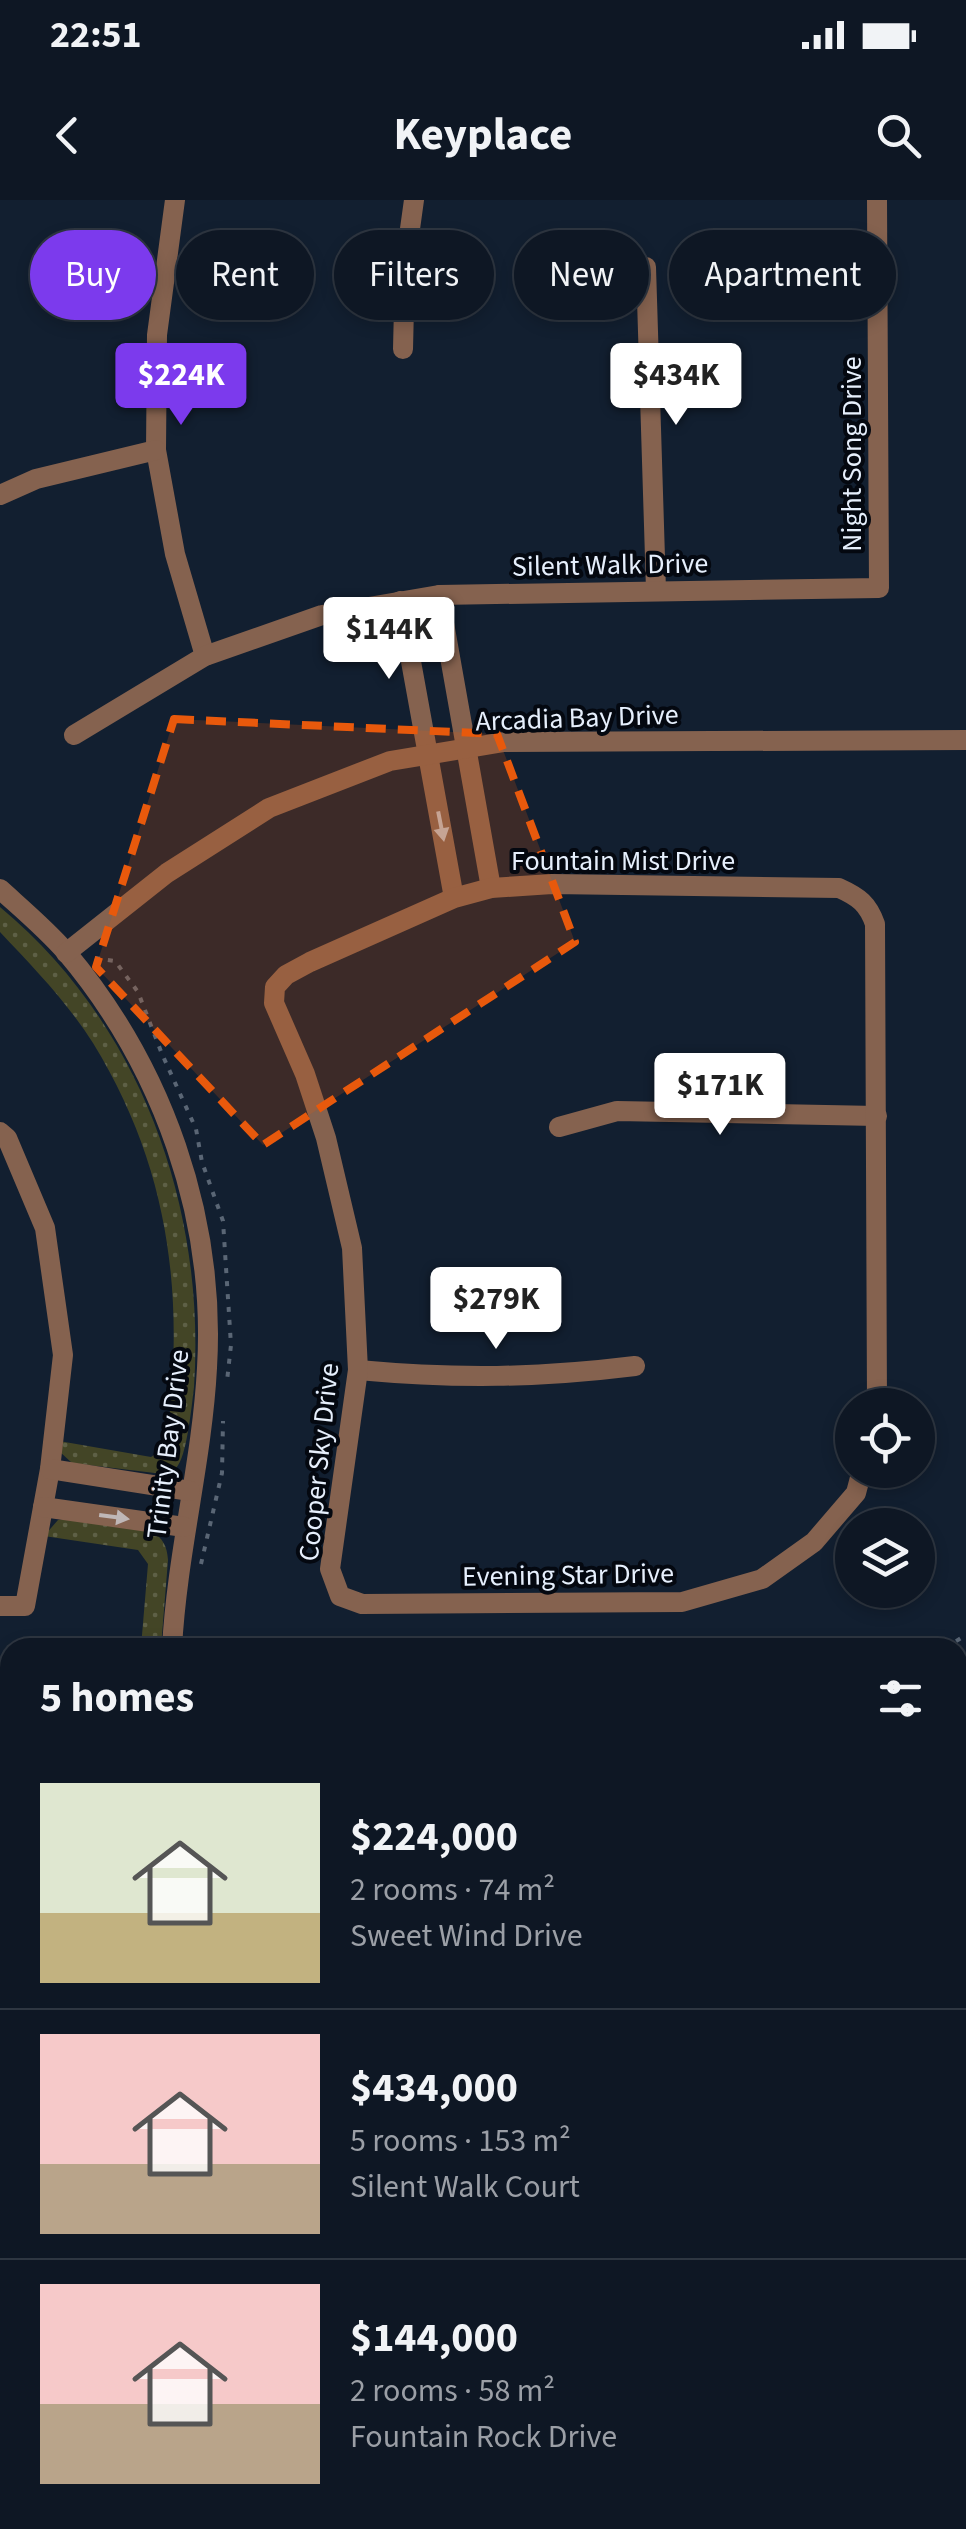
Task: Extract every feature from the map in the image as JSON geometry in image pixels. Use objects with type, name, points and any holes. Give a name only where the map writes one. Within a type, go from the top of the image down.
[{"type":"street","points":[[176,200],[156,335],[156,450],[176,554],[205,656]]},
{"type":"street","points":[[403,349],[405,266],[414,200]]},
{"type":"street","name":"Night Song Drive","points":[[877,200],[879,588]]},
{"type":"street","points":[[648,320],[656,590]]},
{"type":"street","points":[[0,494],[36,479],[156,450]]},
{"type":"street","name":"Silent Walk Drive","points":[[74,735],[205,656],[322,615],[440,595],[879,588]]},
{"type":"street","points":[[440,595],[490,888]]},
{"type":"street","points":[[400,601],[454,898]]},
{"type":"street","name":"Arcadia Bay Drive","points":[[66,953],[167,873],[268,808],[390,761],[504,742],[966,740]]},
{"type":"street","name":"Fountain Mist Drive","points":[[275,987],[286,975],[310,962],[454,898],[490,888],[552,884],[840,888],[869,906],[876,924],[877,1116]]},
{"type":"street","name":"Trinity Bay Drive","points":[[0,889],[66,953],[134,1052],[164,1113],[188,1180],[204,1264],[207,1368],[173,1638]]},
{"type":"street","name":"Cooper Sky Drive","points":[[275,987],[274,1003],[305,1074],[326,1138],[352,1248],[358,1370],[330,1569],[340,1596]]},
{"type":"street","points":[[559,1127],[617,1111],[877,1116],[876,1388]]},
{"type":"street","points":[[0,1132],[7,1138],[45,1228],[63,1355],[50,1469],[24,1606],[0,1606]]},
{"type":"street","points":[[358,1370],[437,1377],[549,1376],[635,1366]]},
{"type":"street","points":[[50,1469],[190,1491]]},
{"type":"street","name":"Evening Star Drive","points":[[340,1596],[362,1604],[682,1602],[762,1579],[814,1542],[857,1488]]},
{"type":"street","points":[[43,1507],[184,1527]]},
{"type":"highlighted area","points":[[174,719],[497,734],[575,942],[263,1145],[96,967]]},
{"type":"green space","points":[[0,907],[49,954],[91,1006],[127,1063],[154,1123],[175,1187],[189,1253],[195,1319],[194,1387],[180,1462],[164,1474],[72,1463],[59,1451],[59,1441],[151,1457],[166,1447],[172,1393],[172,1289],[156,1189],[120,1091],[72,1013],[0,932]]},
{"type":"green space","points":[[58,1520],[151,1531],[161,1540],[168,1560],[162,1638],[142,1638],[148,1564],[138,1550],[44,1536]]}]
